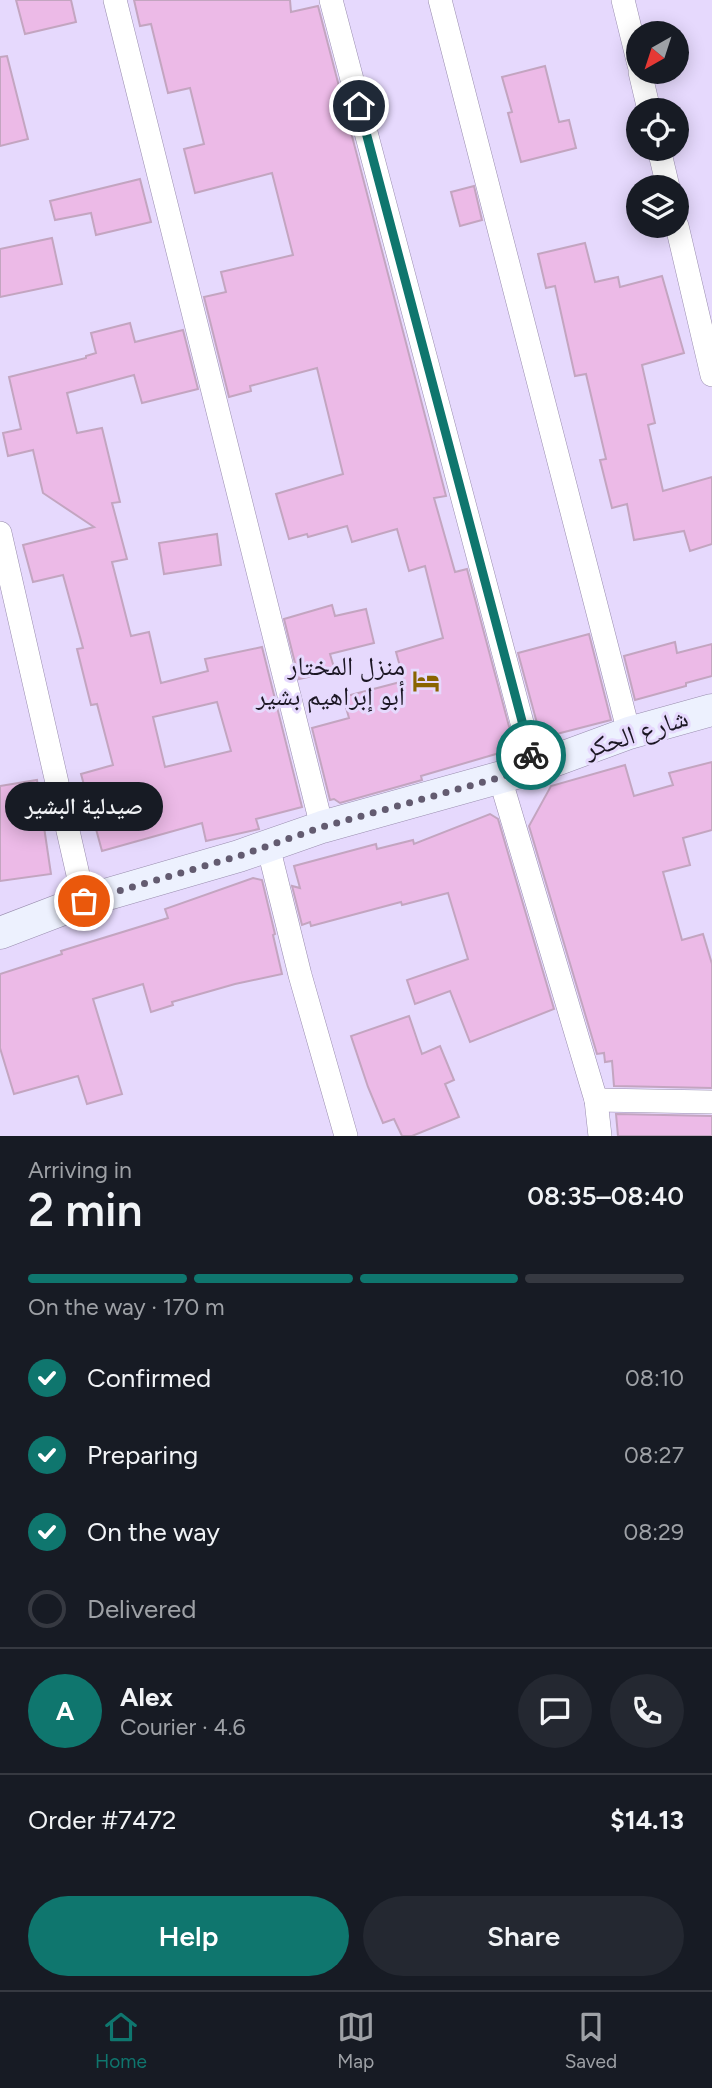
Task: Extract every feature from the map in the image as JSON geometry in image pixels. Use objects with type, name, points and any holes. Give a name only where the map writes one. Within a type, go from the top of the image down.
[{"type":"street","points":[[115,0],[322,827]]},
{"type":"street","points":[[331,0],[534,768]]},
{"type":"street","points":[[440,0],[629,733]]},
{"type":"street","points":[[623,0],[628,21]]},
{"type":"street","points":[[680,238],[712,375]]},
{"type":"street","points":[[0,533],[84,901]]},
{"type":"street","name":"شارع الحكر","points":[[0,933],[84,901],[268,846],[322,827],[534,768],[629,733],[712,710]]},
{"type":"street","points":[[500,778],[596,1100],[600,1136]]},
{"type":"street","points":[[268,846],[300,975],[346,1136]]},
{"type":"street","points":[[596,1100],[712,1102]]},
{"type":"building","points":[[16,0],[71,0],[76,22],[25,34]]},
{"type":"building","points":[[134,0],[290,0],[291,12],[318,6],[446,496],[434,498],[455,572],[467,569],[513,749],[421,776],[422,780],[340,803],[334,799],[330,800],[312,728],[349,718],[343,697],[404,681],[396,652],[443,638],[425,566],[409,571],[397,529],[352,542],[347,526],[308,537],[307,534],[289,539],[276,494],[343,474],[317,368],[250,386],[251,391],[229,397],[204,297],[226,292],[221,272],[293,255],[272,173],[195,193],[184,149],[204,144],[190,88],[168,93],[151,24],[140,26]]},
{"type":"building","points":[[7,56],[28,139],[0,146],[0,57]]},
{"type":"building","points":[[545,66],[559,122],[569,120],[576,148],[521,162],[508,113],[512,112],[502,77]]},
{"type":"building","points":[[140,179],[151,222],[96,235],[91,213],[55,220],[50,201]]},
{"type":"building","points":[[474,186],[482,220],[460,226],[451,192]]},
{"type":"building","points":[[52,238],[62,284],[0,297],[0,249]]},
{"type":"building","points":[[585,243],[595,282],[618,277],[620,287],[662,276],[684,353],[642,365],[655,423],[648,425],[663,491],[712,477],[712,544],[690,551],[684,531],[634,540],[627,504],[612,508],[600,460],[606,459],[586,374],[575,376],[555,286],[546,288],[538,254]]},
{"type":"building","points":[[130,323],[135,342],[183,330],[198,389],[142,403],[134,375],[67,393],[77,433],[102,428],[120,502],[112,503],[127,559],[112,562],[131,636],[149,632],[161,683],[208,671],[205,659],[262,647],[302,807],[256,819],[259,829],[206,841],[202,823],[102,851],[81,774],[113,765],[97,704],[91,705],[77,649],[83,648],[63,575],[33,582],[23,545],[94,527],[43,493],[33,450],[8,456],[3,433],[21,429],[9,377],[86,358],[96,353],[91,333]],"holes":[[[217,702],[231,751],[165,767],[153,717]]]},
{"type":"building","points":[[217,534],[221,565],[164,574],[159,543]]},
{"type":"building","points":[[332,605],[335,616],[366,609],[374,643],[330,654],[335,671],[299,679],[284,619]]},
{"type":"building","points":[[589,634],[611,720],[541,738],[518,653]]},
{"type":"building","points":[[675,642],[677,653],[712,644],[712,676],[635,700],[624,656]]},
{"type":"building","points":[[712,762],[712,830],[683,838],[690,865],[663,872],[682,940],[703,934],[712,964],[712,1088],[614,1086],[612,1061],[605,1062],[604,1053],[597,1054],[529,826],[551,786],[625,765],[634,796],[673,785],[669,773]]},
{"type":"building","points":[[37,780],[51,874],[0,881],[0,786]]},
{"type":"building","points":[[490,814],[498,819],[554,1009],[470,1042],[450,991],[415,1004],[407,980],[468,959],[448,893],[402,905],[401,902],[311,926],[310,922],[302,925],[292,886],[300,888],[294,866],[376,844],[377,849],[413,840],[414,844]]},
{"type":"building","points":[[253,878],[262,880],[282,974],[172,1002],[173,1005],[151,1012],[143,984],[93,999],[122,1094],[87,1104],[78,1076],[14,1094],[0,1048],[0,974],[62,954],[61,951],[168,918],[165,909]]},
{"type":"building","points":[[409,1016],[422,1054],[440,1046],[454,1080],[445,1084],[459,1117],[412,1136],[402,1136],[394,1119],[383,1123],[351,1036]]},
{"type":"building","points":[[616,1114],[712,1116],[712,1136],[618,1136]]},
{"type":"way so far","points":[[84,901],[239,856],[322,827],[534,768],[531,755]]},
{"type":"place","name":"منزل المختار أبو إبراهيم بشير","points":[[426,681]]},
{"type":"place","name":"صيدلية البشير","points":[[84,901]]},
{"type":"route","points":[[359,106],[531,755]]}]
